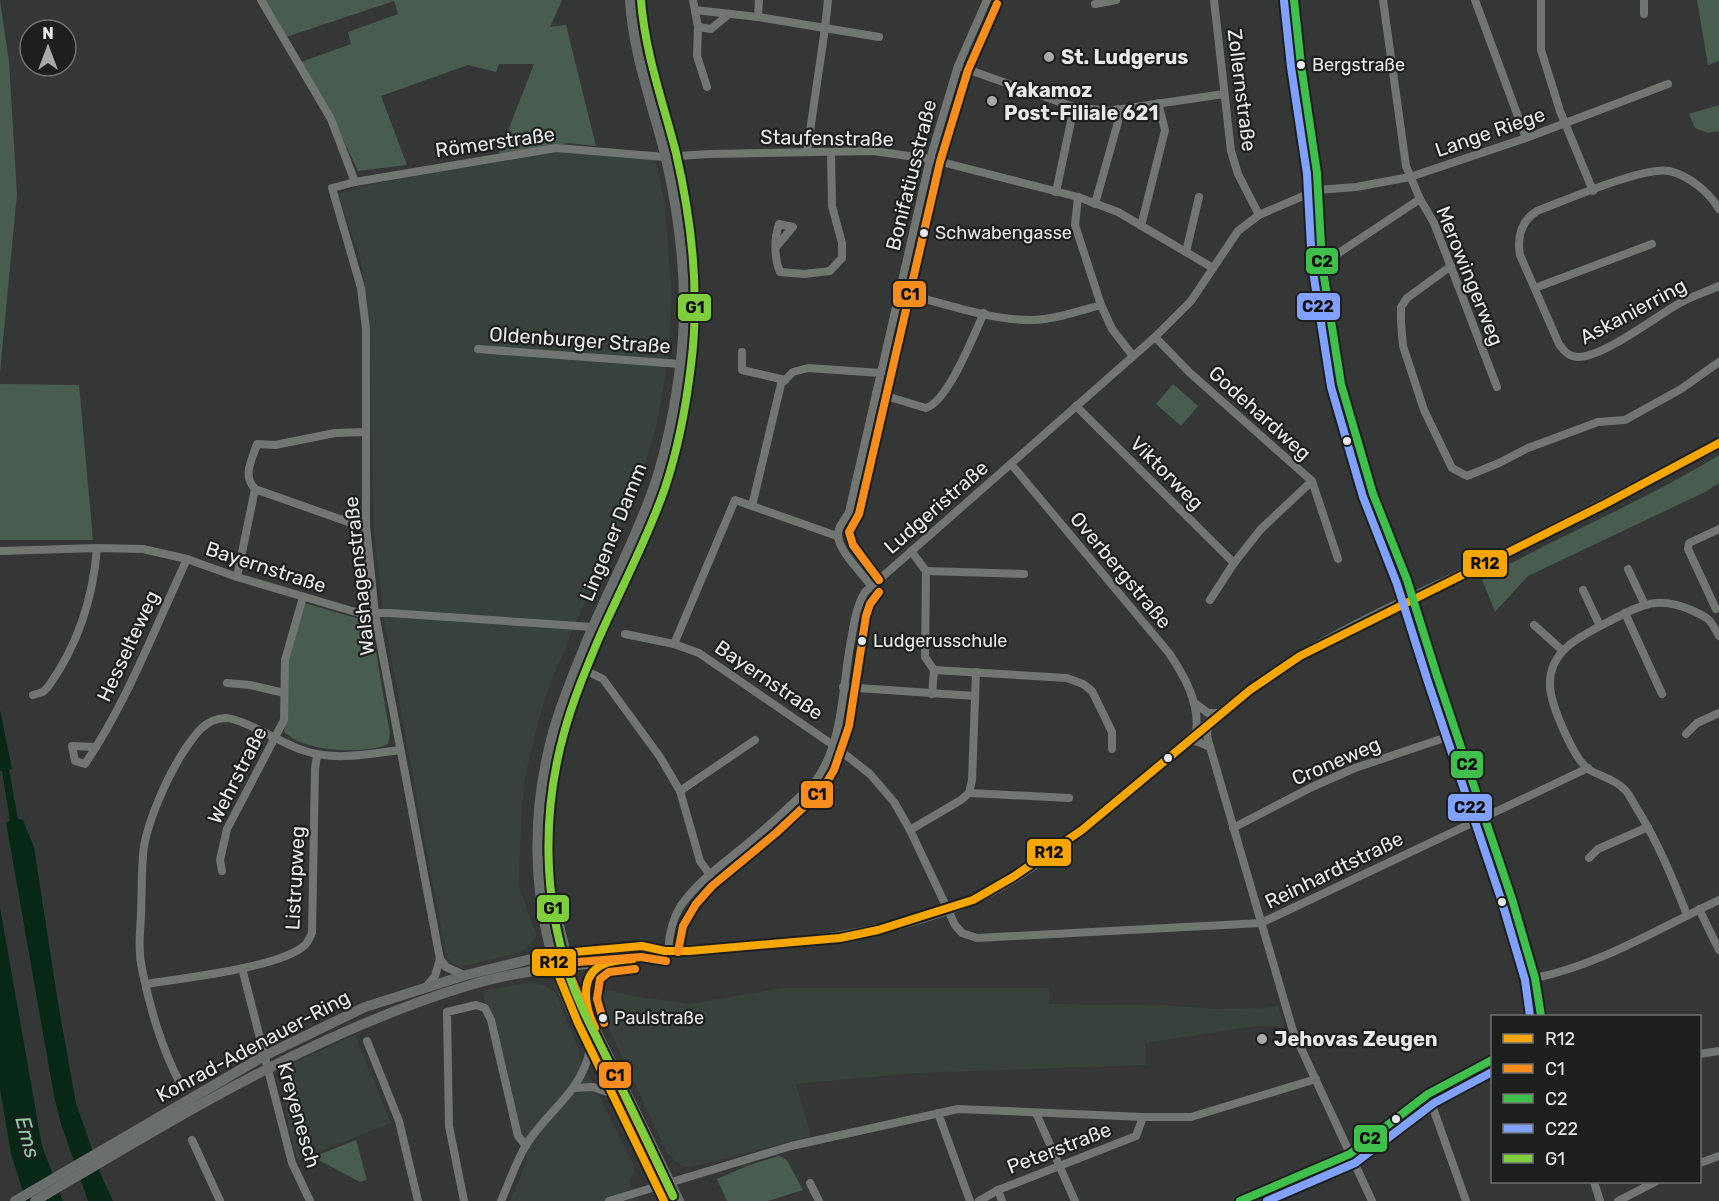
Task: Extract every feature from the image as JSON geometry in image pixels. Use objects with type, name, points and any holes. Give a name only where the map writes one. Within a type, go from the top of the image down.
[{"type":"main road","name":"Lingener Damm","points":[[630,0],[639,62],[665,157],[681,243],[685,320],[670,429],[656,482],[593,627],[554,728],[543,774],[537,861],[540,893],[556,969],[590,1049],[664,1201]]},
{"type":"main road","name":"Konrad-Adenauer-Ring","points":[[111,1151],[264,1056],[365,1007],[466,975],[565,952],[642,946],[667,951],[689,951],[840,938],[878,930],[973,900],[1049,854],[1082,830],[1220,713],[1300,656],[1412,598],[1605,504],[1719,443]]},
{"type":"main road","name":"Lingener Damm","points":[[539,825],[544,868],[574,986],[679,1201]]},
{"type":"main road","name":"Konrad-Adenauer-Ring","points":[[111,1151],[317,1044],[409,1005],[482,982],[521,973],[645,957],[667,951]]},
{"type":"main road","points":[[589,1017],[586,987],[592,972],[605,963]]},
{"type":"main road","points":[[15,1201],[111,1151]]},
{"type":"main road","points":[[35,1201],[111,1151]]},
{"type":"street","points":[[261,0],[331,118],[355,182]]},
{"type":"street","points":[[693,0],[698,27],[697,56],[707,87]]},
{"type":"street","points":[[758,17],[759,0]]},
{"type":"street","points":[[807,152],[828,0]]},
{"type":"street","name":"Bonifatiusstraße","points":[[837,536],[849,512],[930,159],[958,66],[987,0]]},
{"type":"street","points":[[1095,4],[1116,0]]},
{"type":"street","name":"Zollernstraße","points":[[1214,0],[1231,151],[1238,174],[1258,215]]},
{"type":"street","points":[[1294,0],[1317,173],[1322,264],[1335,354],[1356,438],[1379,509],[1407,580],[1512,899],[1535,978],[1541,1015]]},
{"type":"street","points":[[1383,2],[1393,0]]},
{"type":"street","points":[[1475,0],[1526,138]]},
{"type":"street","points":[[1541,0],[1541,51],[1566,124],[1593,191]]},
{"type":"street","points":[[1644,0],[1644,14]]},
{"type":"street","name":"Merowingerweg","points":[[1383,2],[1406,166],[1420,199],[1431,216],[1497,387]]},
{"type":"street","points":[[695,10],[758,17],[879,37]]},
{"type":"street","points":[[698,27],[711,29],[729,14]]},
{"type":"street","points":[[958,66],[1074,107],[1108,111],[1224,94]]},
{"type":"street","name":"Lange Riege","points":[[1317,190],[1356,187],[1410,177],[1566,124],[1668,84]]},
{"type":"street","points":[[1141,226],[1165,130],[1158,103]]},
{"type":"street","points":[[1056,192],[1074,107]]},
{"type":"street","points":[[1095,204],[1118,122],[1117,109]]},
{"type":"street","name":"Römerstraße","points":[[332,188],[355,182],[556,148],[665,157]]},
{"type":"street","name":"Staufenstraße","points":[[665,157],[873,151],[930,159],[1078,197],[1118,212],[1213,268]]},
{"type":"street","points":[[776,247],[776,262],[780,272],[804,274],[830,271],[842,258],[842,243],[832,206],[831,152]]},
{"type":"street","name":"Askanierring","points":[[1719,209],[1705,192],[1683,176],[1668,171],[1643,173],[1537,211],[1526,218],[1517,241],[1520,255],[1559,344],[1571,356],[1580,357],[1593,354],[1682,301],[1719,286]]},
{"type":"street","name":"Walshagenstraße","points":[[332,188],[361,288],[366,329],[366,526],[375,614],[440,959]]},
{"type":"street","name":"Ludgeristraße","points":[[667,951],[669,934],[680,908],[710,875],[815,782],[828,762],[856,613],[861,599],[871,586],[1155,337],[1191,301],[1238,231],[1258,215],[1317,190]]},
{"type":"street","points":[[1186,252],[1199,196]]},
{"type":"street","points":[[1078,197],[1075,225],[1101,305],[1112,329],[1132,356]]},
{"type":"street","points":[[1322,264],[1420,199]]},
{"type":"street","points":[[1535,288],[1652,244]]},
{"type":"street","points":[[1451,266],[1407,298],[1401,307],[1401,330],[1403,346],[1424,410],[1452,468],[1467,476],[1528,448],[1598,422],[1625,420],[1681,389],[1719,362]]},
{"type":"street","points":[[899,292],[984,313],[1032,320],[1056,317],[1101,305]]},
{"type":"street","points":[[876,393],[926,408],[934,405],[960,365],[984,313]]},
{"type":"street","name":"Godehardweg","points":[[1155,337],[1187,370],[1311,481],[1338,559]]},
{"type":"street","name":"Oldenburger Straße","points":[[478,350],[680,364]]},
{"type":"street","points":[[742,352],[742,370],[785,380]]},
{"type":"street","points":[[752,506],[781,384],[793,372],[808,368],[881,373]]},
{"type":"street","name":"Viktorweg","points":[[1076,406],[1234,563]]},
{"type":"street","points":[[366,432],[335,433],[275,445],[257,444],[247,474],[249,483],[255,489],[351,523],[366,526]]},
{"type":"street","name":"Overbergstraße","points":[[1011,464],[1169,653],[1181,672],[1195,703],[1198,721],[1192,737]]},
{"type":"street","points":[[1210,600],[1234,563],[1261,530],[1311,481]]},
{"type":"street","points":[[237,577],[255,489]]},
{"type":"street","points":[[674,644],[735,500],[837,536],[840,546],[871,586]]},
{"type":"street","points":[[1710,618],[1718,608],[1688,549],[1689,543],[1719,529]]},
{"type":"street","points":[[33,695],[43,692],[48,687],[74,644],[87,609],[95,574],[97,548]]},
{"type":"street","name":"Bayernstraße","points":[[1,551],[143,549],[187,559],[237,577],[359,613],[593,627]]},
{"type":"street","points":[[911,551],[926,571],[925,657],[934,670],[932,694]]},
{"type":"street","name":"Hesselteweg","points":[[96,747],[120,703],[187,559]]},
{"type":"street","points":[[1628,569],[1645,605]]},
{"type":"street","points":[[926,571],[1024,574]]},
{"type":"street","points":[[1583,590],[1600,626]]},
{"type":"street","name":"Wehrstraße","points":[[222,871],[220,860],[227,829],[284,720],[285,660],[303,597]]},
{"type":"street","points":[[1687,915],[1665,861],[1648,827],[1624,788],[1588,768],[1579,758],[1556,713],[1550,683],[1554,665],[1562,650],[1576,638],[1645,605],[1675,603],[1710,618],[1719,636]]},
{"type":"street","points":[[1625,614],[1662,694]]},
{"type":"street","points":[[1534,625],[1562,650]]},
{"type":"street","name":"Bayernstraße","points":[[625,634],[674,644],[699,652],[833,745],[870,774],[894,802],[910,830],[947,909]]},
{"type":"street","points":[[577,666],[603,679],[660,757],[680,791],[700,861],[710,875]]},
{"type":"street","points":[[934,670],[1067,678],[1083,684],[1092,692],[1112,732],[1112,749]]},
{"type":"street","points":[[910,830],[969,793],[972,780],[976,672]]},
{"type":"street","points":[[227,683],[250,685],[284,693]]},
{"type":"street","points":[[843,687],[975,696]]},
{"type":"street","points":[[1195,703],[1208,713],[1220,713]]},
{"type":"street","points":[[1686,734],[1697,723],[1719,713]]},
{"type":"street","points":[[179,1081],[168,1059],[139,951],[144,845],[174,766],[197,730],[207,723],[225,718],[239,721],[273,738],[317,754],[359,756],[400,750]]},
{"type":"street","points":[[1208,723],[1207,736],[1210,747],[1293,1031],[1372,1201]]},
{"type":"street","name":"Croneweg","points":[[1233,828],[1312,787],[1355,768],[1456,734]]},
{"type":"street","points":[[1192,737],[1210,747]]},
{"type":"street","points":[[680,791],[755,740]]},
{"type":"street","name":"Listrupweg","points":[[146,984],[242,968],[289,954],[306,944],[312,933],[317,754]]},
{"type":"street","name":"Reinhardtstraße","points":[[947,909],[962,933],[977,938],[1261,923],[1588,768]]},
{"type":"street","points":[[969,793],[1068,798]]},
{"type":"street","points":[[1589,858],[1598,849],[1648,827]]},
{"type":"street","points":[[1535,978],[1559,973],[1611,953],[1719,900]]},
{"type":"street","points":[[1699,909],[1719,951]]},
{"type":"street","points":[[426,988],[435,976],[440,959],[452,971],[466,975]]},
{"type":"street","name":"Kreyenesch","points":[[242,968],[292,1163],[310,1201]]},
{"type":"street","points":[[465,1201],[449,1126],[447,1012],[476,1005],[485,1008],[491,1020],[518,1136],[526,1146]]},
{"type":"street","points":[[367,1041],[399,1121],[418,1201]]},
{"type":"street","points":[[501,1201],[526,1146],[539,1127],[574,1088],[584,1072],[590,1049]]},
{"type":"street","points":[[1701,1054],[1719,1052]]},
{"type":"street","points":[[1240,1201],[1350,1154],[1428,1094],[1491,1061]]},
{"type":"street","points":[[609,1201],[791,1146],[958,1109],[1191,1117],[1316,1079]]},
{"type":"street","points":[[574,1088],[593,1087],[613,1094]]},
{"type":"street","points":[[1428,1094],[1466,1201]]},
{"type":"street","points":[[938,1113],[970,1201]]},
{"type":"street","points":[[1036,1113],[1075,1201]]},
{"type":"street","name":"Peterstraße","points":[[979,1201],[998,1190],[1136,1136],[1143,1117]]},
{"type":"street","points":[[192,1140],[220,1201]]},
{"type":"street","points":[[1701,1162],[1719,1155]]},
{"type":"street","points":[[810,1183],[819,1201]]},
{"type":"street","points":[[1594,1183],[1600,1201]]},
{"type":"street","points":[[1618,1201],[1653,1183]]},
{"type":"street","points":[[998,1190],[1002,1201]]},
{"type":"shaded area","points":[[0,0],[9,62],[17,194],[0,372]]},
{"type":"shaded area","points":[[264,0],[562,0],[550,27],[566,25],[596,146],[568,143],[499,154],[534,64],[499,64],[496,72],[468,65],[381,96],[407,165],[358,171],[333,117],[301,62],[351,44],[348,32],[398,14],[394,1],[286,37]]},
{"type":"shaded area","points":[[1697,0],[1719,0],[1719,61],[1708,65]]},
{"type":"shaded area","points":[[1719,105],[1719,133],[1717,131],[1708,133],[1695,128],[1689,114]]},
{"type":"shaded area","points":[[556,149],[655,159],[664,200],[672,294],[668,359],[657,423],[641,480],[550,683],[525,777],[519,887],[536,938],[519,953],[460,967],[446,956],[384,619],[374,532],[370,329],[360,258],[338,194],[369,185]]},
{"type":"shaded area","points":[[0,384],[79,385],[93,540],[0,540]]},
{"type":"shaded area","points":[[1173,384],[1198,406],[1181,426],[1156,404]]},
{"type":"shaded area","points":[[1719,455],[1719,483],[1705,492],[1528,576],[1495,612],[1482,579],[1661,488]]},
{"type":"shaded area","points":[[304,603],[367,621],[372,629],[390,734],[388,744],[365,750],[334,750],[304,743],[292,738],[284,731],[287,721],[288,662]]},
{"type":"shaded area","points":[[532,982],[555,992],[579,1050],[579,1056],[634,1166],[629,1182],[639,1201],[510,1201],[527,1159],[482,991]]},
{"type":"shaded area","points":[[600,988],[633,996],[690,1004],[782,988],[1049,988],[1050,1004],[1158,1005],[1219,1009],[1267,1008],[1278,1005],[1284,1027],[1256,1026],[1145,1043],[1147,1065],[915,1073],[796,1084],[811,1136],[685,1167],[668,1154],[597,1003]]},
{"type":"shaded area","points":[[355,1035],[391,1123],[297,1160],[289,1129],[282,1071],[287,1066]]},
{"type":"shaded area","points":[[356,1140],[367,1180],[360,1182],[313,1157]]},
{"type":"shaded area","points":[[779,1156],[787,1160],[803,1190],[768,1201],[727,1201],[717,1179],[749,1165]]},
{"type":"water","points":[[0,710],[12,769],[9,770],[18,819],[23,820],[34,847],[76,1103],[101,1175],[113,1201],[88,1201],[61,1124],[54,1096],[6,822],[10,821],[2,771],[0,771]]},
{"type":"water","name":"Ems","points":[[0,907],[42,1146],[63,1201],[26,1201],[11,1154],[0,1089]]},
{"type":"transit line","name":"G1","points":[[641,0],[646,39],[676,153],[686,205],[693,259],[694,339],[681,428],[665,488],[642,545],[599,638],[568,721],[552,793],[548,854],[554,915],[560,945],[573,987],[673,1196]]},
{"type":"transit line","name":"C2","points":[[1294,0],[1317,173],[1322,264],[1341,384],[1373,494],[1407,580],[1512,899],[1535,978],[1541,1015]]},
{"type":"transit line","name":"C22","points":[[1284,1],[1307,174],[1312,265],[1331,387],[1363,497],[1397,584],[1502,902],[1525,980],[1530,1015]]},
{"type":"transit line","name":"C1","points":[[879,580],[853,545],[849,532],[859,514],[940,162],[968,70],[997,4]]},
{"type":"transit line","name":"R12","points":[[664,1201],[578,1023],[552,954],[642,946],[665,951],[689,951],[840,938],[878,930],[973,900],[1013,877],[1082,830],[1250,690],[1300,656],[1605,504],[1719,443]]},
{"type":"transit line","name":"C1","points":[[678,952],[683,926],[696,904],[712,886],[776,833],[822,790],[834,770],[849,726],[866,616],[870,604],[879,592]]},
{"type":"transit line","name":"C1","points":[[666,961],[641,957],[565,963],[588,1019],[673,1196]]},
{"type":"transit line","name":"R12","points":[[595,1028],[586,993],[590,976],[604,964],[633,959]]},
{"type":"transit line","name":"C1","points":[[604,1023],[597,999],[600,979],[609,972],[635,969]]},
{"type":"transit line","name":"C2","points":[[1240,1201],[1350,1154],[1428,1094],[1491,1061]]},
{"type":"transit line","name":"C22","points":[[1267,1201],[1355,1163],[1434,1103],[1491,1073]]},
{"type":"place","name":"St. Ludgerus","points":[[1049,57]]},
{"type":"place","name":"Bergstraße","points":[[1301,65]]},
{"type":"place","name":"Yakamoz Post-Filiale 621","points":[[992,101]]},
{"type":"place","name":"Schwabengasse","points":[[924,233]]},
{"type":"place","name":"Ludgerusschule","points":[[862,641]]},
{"type":"place","name":"Paulstraße","points":[[603,1018]]},
{"type":"place","name":"Jehovas Zeugen","points":[[1262,1039]]}]
